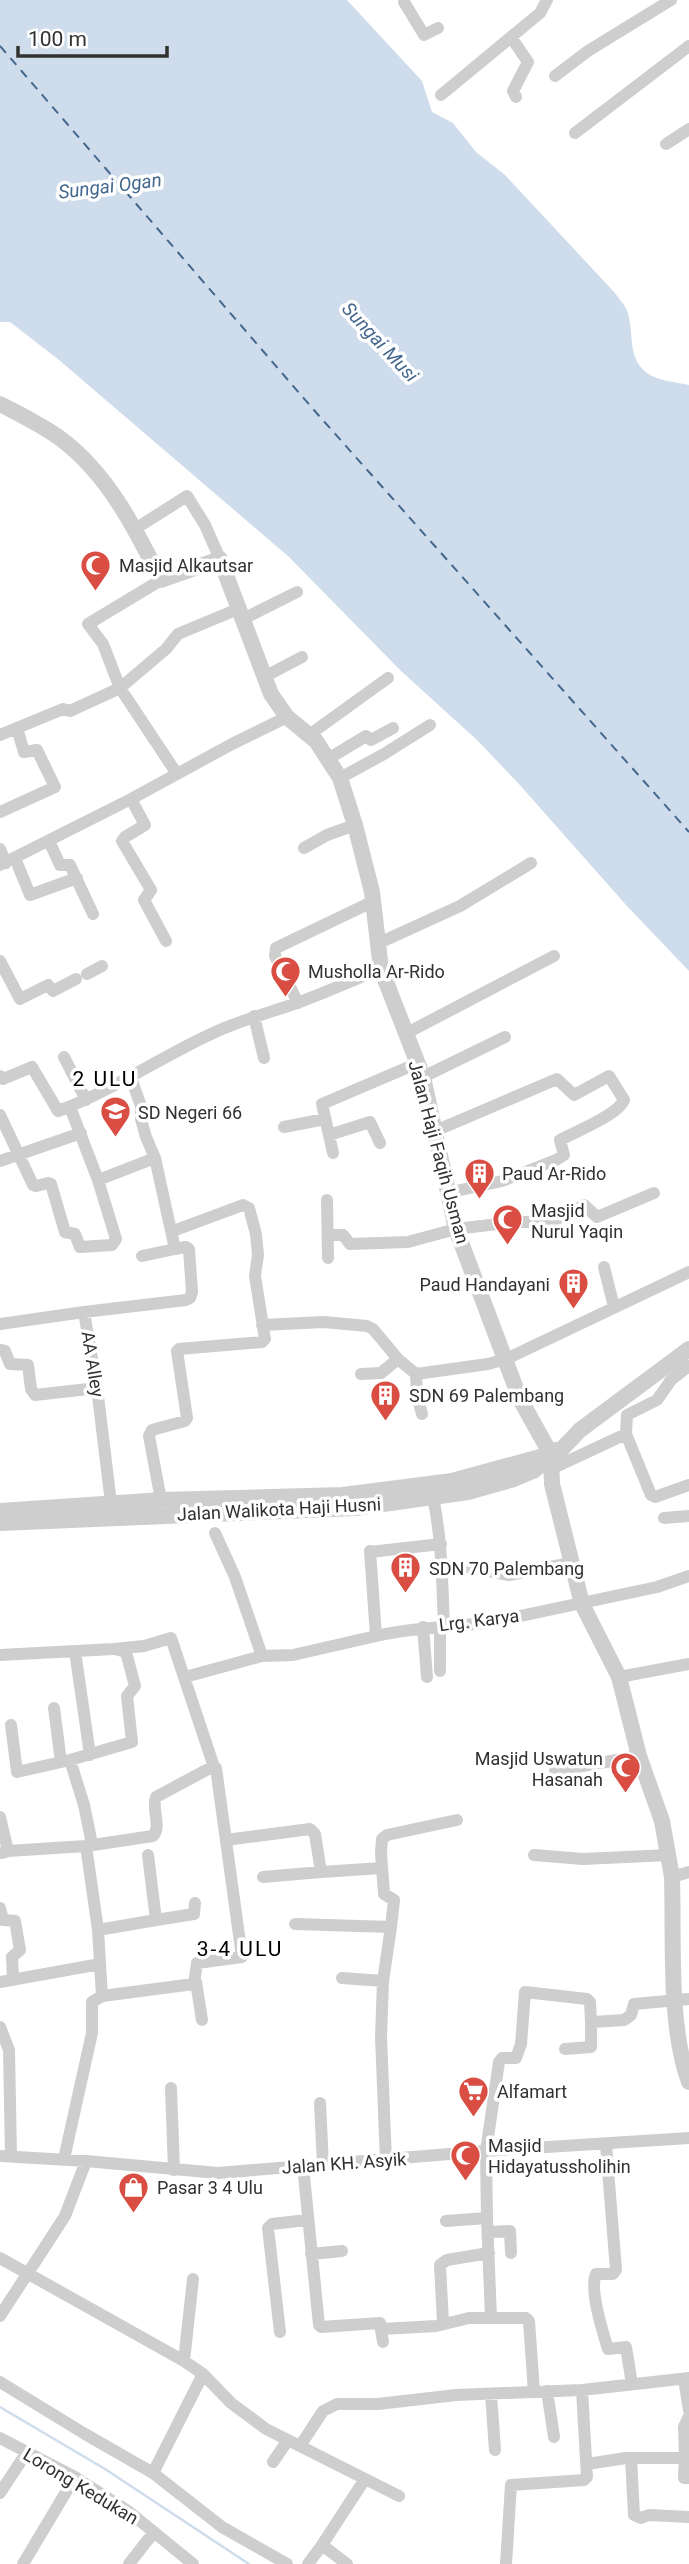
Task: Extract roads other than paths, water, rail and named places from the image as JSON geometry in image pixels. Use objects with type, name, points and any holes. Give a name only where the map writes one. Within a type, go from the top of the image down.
[{"type":"street","points":[[441,95],[540,13],[547,0]]},
{"type":"street","points":[[555,76],[622,29],[671,0]]},
{"type":"street","points":[[401,4],[424,35],[438,28]]},
{"type":"street","points":[[511,37],[528,62],[514,89],[516,97]]},
{"type":"street","points":[[575,133],[689,46]]},
{"type":"street","points":[[666,144],[689,129]]},
{"type":"street","points":[[0,404],[50,430],[75,450],[114,497],[135,529],[162,580]]},
{"type":"street","points":[[135,529],[187,496],[205,525],[220,558],[162,580],[88,624],[103,644],[120,688],[177,774]]},
{"type":"street","name":"Jalan Haji Faqih Usman","points":[[220,558],[271,694],[286,716],[309,735],[340,778],[373,897],[381,968],[418,1065],[456,1229],[520,1399],[551,1457],[563,1533],[582,1604],[620,1677],[639,1756],[662,1821],[673,1877],[684,2062]]},
{"type":"street","points":[[0,735],[63,709],[70,711],[120,688],[166,649],[178,634],[297,592]]},
{"type":"street","points":[[264,677],[302,657]]},
{"type":"street","points":[[309,735],[388,678]]},
{"type":"street","points":[[7,862],[286,716]]},
{"type":"street","points":[[340,778],[430,725]]},
{"type":"street","points":[[0,812],[55,787],[37,750],[24,752],[17,728]]},
{"type":"street","points":[[328,759],[366,736],[371,740],[393,728]]},
{"type":"street","points":[[131,799],[145,825],[125,837],[123,843],[151,890],[144,900],[166,941]]},
{"type":"street","points":[[304,848],[327,835],[355,825]]},
{"type":"street","points":[[49,841],[60,865],[69,864],[93,914]]},
{"type":"street","points":[[0,849],[30,895],[77,878]]},
{"type":"street","points":[[379,943],[460,906],[531,863]]},
{"type":"street","points":[[298,1003],[275,956],[276,948],[373,897]]},
{"type":"street","points":[[406,1035],[554,956]]},
{"type":"street","points":[[0,961],[20,999],[48,985],[53,991],[102,966]]},
{"type":"street","points":[[0,1076],[3,1079],[32,1067],[56,1111],[86,1100],[182,1048],[254,1016],[298,1003],[381,968]]},
{"type":"street","points":[[254,1016],[264,1058]]},
{"type":"street","points":[[333,1153],[323,1103],[418,1065],[505,1037]]},
{"type":"street","points":[[64,1057],[86,1100]]},
{"type":"street","points":[[435,1131],[557,1079],[574,1095],[609,1076],[624,1100],[613,1112],[560,1140],[564,1155],[556,1160],[502,1181],[447,1193]]},
{"type":"street","points":[[131,1078],[141,1106],[146,1137],[155,1158],[176,1249],[142,1255]]},
{"type":"street","points":[[0,1115],[34,1185],[50,1183],[65,1231],[76,1235],[80,1247],[112,1245],[115,1241],[98,1180],[70,1107]]},
{"type":"street","points":[[284,1127],[325,1119]]},
{"type":"street","points":[[329,1135],[370,1122],[380,1143]]},
{"type":"street","points":[[0,1161],[81,1133]]},
{"type":"street","points":[[98,1180],[155,1158]]},
{"type":"street","points":[[329,1235],[343,1236],[351,1244],[408,1242],[456,1229],[555,1220],[586,1205],[597,1217],[654,1193]]},
{"type":"street","points":[[327,1200],[328,1258]]},
{"type":"street","points":[[161,1500],[149,1436],[152,1430],[185,1421],[187,1418],[177,1350],[264,1341],[255,1276],[258,1255],[256,1234],[247,1205],[173,1231]]},
{"type":"street","name":"AA Alley","points":[[112,1510],[97,1388],[84,1312],[190,1298],[192,1292],[189,1249],[176,1249]]},
{"type":"street","points":[[604,1267],[614,1307]]},
{"type":"street","points":[[416,1374],[506,1359],[689,1272]]},
{"type":"street","points":[[0,1324],[84,1312]]},
{"type":"street","points":[[262,1325],[324,1322],[367,1326],[373,1329],[398,1359],[416,1374],[417,1395],[422,1414]]},
{"type":"street","points":[[551,1457],[580,1430],[689,1349]]},
{"type":"street","points":[[0,1350],[5,1350],[11,1365],[27,1364],[31,1389],[36,1395],[97,1388]]},
{"type":"street","points":[[360,1374],[381,1373],[398,1359]]},
{"type":"street","points":[[689,1366],[671,1380],[657,1399],[626,1415],[626,1434],[651,1495],[655,1497],[689,1485]]},
{"type":"street","points":[[551,1457],[626,1434]]},
{"type":"street","name":"Jalan Walikota Haji Husni","points":[[0,1523],[73,1521],[161,1500],[343,1495],[404,1488],[551,1457]]},
{"type":"street","name":"Jalan Walikota Haji Husni","points":[[0,1511],[355,1508],[468,1492],[533,1471],[551,1457]]},
{"type":"street","points":[[433,1497],[441,1544],[440,1671]]},
{"type":"street","points":[[664,1518],[689,1516]]},
{"type":"street","points":[[215,1533],[236,1577],[262,1656]]},
{"type":"street","points":[[376,1636],[370,1551],[441,1544]]},
{"type":"street","points":[[440,1574],[463,1566],[509,1575],[571,1563]]},
{"type":"street","name":"Lrg. Karya","points":[[185,1677],[262,1656],[293,1655],[320,1647],[423,1627],[474,1625],[582,1604],[657,1587],[689,1576]]},
{"type":"street","points":[[423,1627],[427,1677]]},
{"type":"street","points":[[0,1655],[114,1649],[144,1646],[171,1638],[217,1770],[242,1957],[197,1964],[196,1982],[202,2020]]},
{"type":"street","points":[[11,1725],[17,1772],[132,1742],[127,1696],[135,1686],[126,1652],[114,1649]]},
{"type":"street","points":[[75,1651],[90,1755]]},
{"type":"street","points":[[620,1677],[689,1664]]},
{"type":"street","points":[[54,1708],[65,1761],[85,1805],[103,1996]]},
{"type":"street","points":[[555,1771],[639,1756]]},
{"type":"street","points":[[0,1817],[4,1852],[89,1845],[156,1835],[156,1797],[214,1767]]},
{"type":"street","points":[[386,2161],[381,2037],[383,1981],[394,1900],[384,1894],[381,1853],[384,1836],[457,1820]]},
{"type":"street","points":[[226,1840],[310,1829],[315,1834],[321,1872]]},
{"type":"street","points":[[148,1855],[156,1920]]},
{"type":"street","points":[[534,1855],[583,1859],[669,1855]]},
{"type":"street","points":[[263,1877],[284,1876],[292,1872],[382,1868]]},
{"type":"street","points":[[673,1877],[689,1872]]},
{"type":"street","points":[[98,1930],[194,1914],[195,1903]]},
{"type":"street","points":[[0,1908],[2,1919],[15,1921],[20,1950],[12,1956],[6,1981],[100,1964]]},
{"type":"street","points":[[295,1924],[391,1927]]},
{"type":"street","points":[[342,1978],[383,1981]]},
{"type":"street","points":[[64,2159],[92,2033],[92,2002],[103,1996],[196,1982]]},
{"type":"street","points":[[491,2318],[486,2151],[500,2060],[516,2058],[521,2045],[525,1992],[589,2000],[591,2046],[565,2049]]},
{"type":"street","points":[[591,2022],[624,2020],[631,2015],[634,2004],[682,2000]]},
{"type":"street","points":[[0,2027],[9,2050],[5,2156]]},
{"type":"street","points":[[171,2088],[174,2170]]},
{"type":"street","points":[[320,2103],[323,2165]]},
{"type":"street","name":"Jalan KH. Asyik","points":[[5,2156],[218,2173],[689,2138]]},
{"type":"street","points":[[607,2145],[616,2270],[613,2274],[596,2274],[594,2282],[597,2312],[608,2349],[625,2347],[632,2384]]},
{"type":"street","points":[[0,2316],[65,2216],[86,2161]]},
{"type":"street","points":[[303,2166],[320,2326],[378,2323],[383,2336],[469,2318],[526,2318],[529,2321],[540,2392],[554,2437]]},
{"type":"street","points":[[446,2221],[487,2218]]},
{"type":"street","points":[[280,2332],[268,2228],[272,2224],[307,2220]]},
{"type":"street","points":[[489,2232],[510,2231],[511,2253]]},
{"type":"street","points":[[311,2254],[342,2251]]},
{"type":"street","points":[[443,2323],[441,2264],[447,2260],[489,2253]]},
{"type":"street","points":[[0,2258],[184,2361],[256,2423],[399,2496]]},
{"type":"street","points":[[184,2361],[193,2279]]},
{"type":"street","points":[[153,2473],[202,2374]]},
{"type":"street","points":[[273,2462],[330,2406],[582,2390],[687,2378],[689,2410]]},
{"type":"street","points":[[0,2382],[153,2473],[222,2527],[287,2564]]},
{"type":"street","points":[[506,2564],[511,2485],[584,2480],[587,2476],[582,2390]]},
{"type":"street","points":[[491,2394],[495,2451]]},
{"type":"street","points":[[689,2416],[684,2427],[684,2478],[689,2478]]},
{"type":"street","name":"Lorong Kedukan","points":[[0,2438],[75,2477],[128,2511],[193,2564]]},
{"type":"street","points":[[0,2493],[27,2452]]},
{"type":"street","points":[[587,2464],[631,2458],[685,2458]]},
{"type":"street","points":[[631,2458],[634,2515],[640,2518],[649,2515],[689,2517]]},
{"type":"street","points":[[23,2564],[75,2477]]},
{"type":"street","points":[[308,2564],[365,2479]]},
{"type":"street","points":[[129,2564],[154,2532]]},
{"type":"street","points":[[322,2545],[347,2564]]},
{"type":"water","points":[[0,0],[347,0],[422,81],[432,112],[453,123],[476,152],[505,175],[615,293],[627,311],[634,352],[640,367],[656,378],[689,385],[689,971],[477,740],[401,671],[289,557],[59,360],[10,322],[0,322]]},
{"type":"waterway","points":[[0,2407],[105,2469],[249,2564]]},
{"type":"place","name":"Masjid Alkautsar","points":[[96,592]]},
{"type":"place","name":"Musholla Ar-Rido","points":[[285,998]]},
{"type":"place","name":"SD Negeri 66","points":[[115,1139]]},
{"type":"place","name":"Paud Ar-Rido","points":[[479,1200]]},
{"type":"place","name":"Masjid Nurul Yaqin","points":[[508,1247]]},
{"type":"place","name":"Paud Handayani","points":[[573,1311]]},
{"type":"place","name":"SDN 69 Palembang","points":[[386,1422]]},
{"type":"place","name":"SDN 70 Palembang","points":[[406,1595]]},
{"type":"place","name":"Masjid Uswatun Hasanah","points":[[626,1795]]},
{"type":"place","name":"Alfamart","points":[[474,2118]]},
{"type":"place","name":"Masjid Hidayatussholihin","points":[[465,2182]]},
{"type":"place","name":"Pasar 3 4 Ulu","points":[[134,2214]]},
{"type":"district","name":"2 ULU","points":[[105,1079]]},
{"type":"district","name":"3-4 ULU","points":[[240,1949]]},
{"type":"water label","name":"Sungai Ogan","points":[[110,186]]},
{"type":"water label","name":"Sungai Musi","points":[[380,342]]}]
